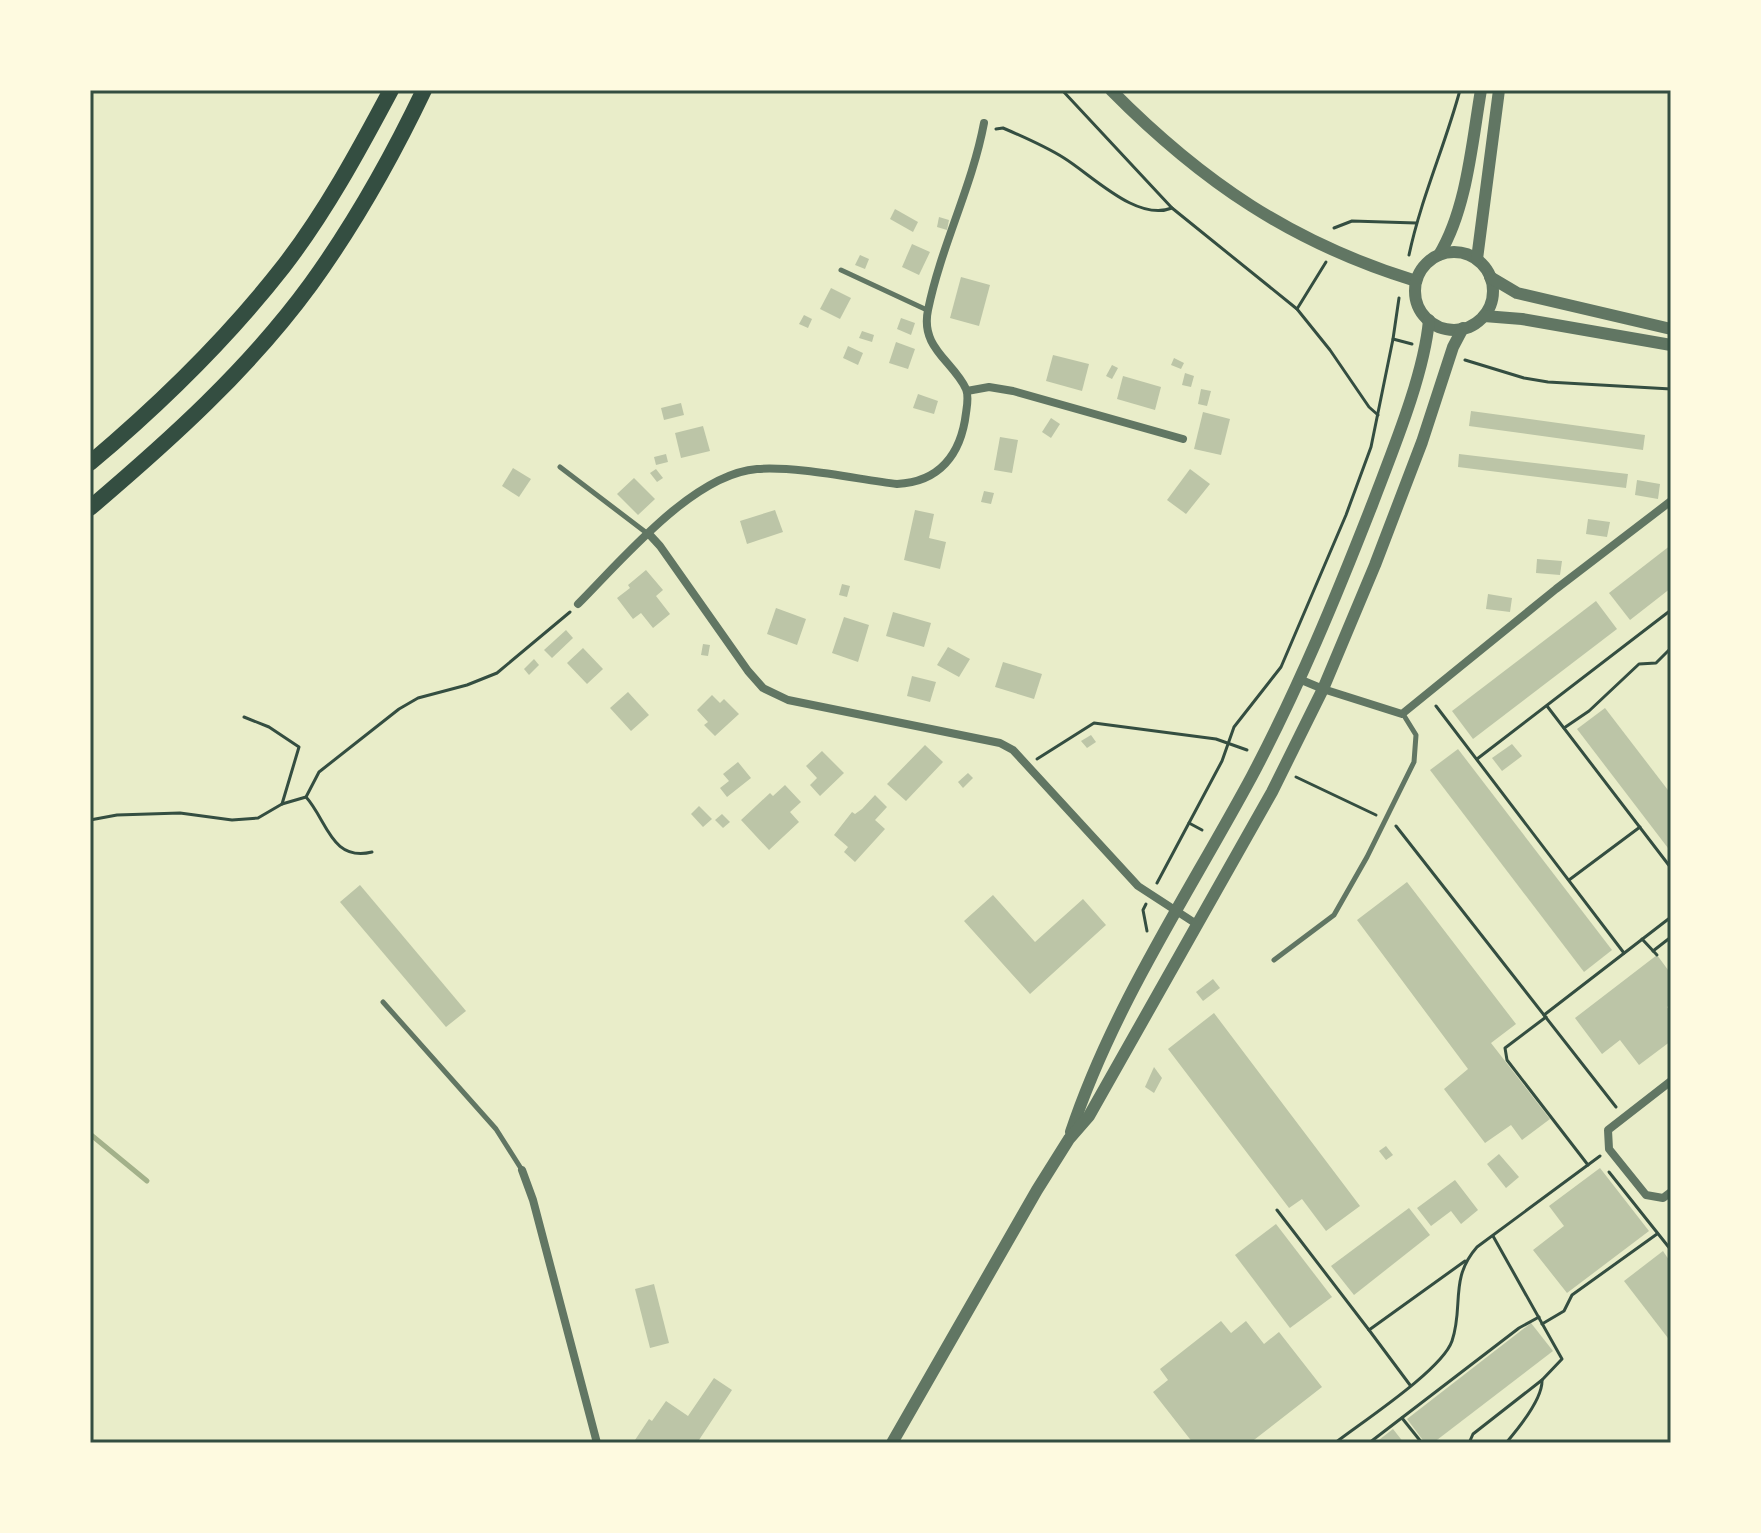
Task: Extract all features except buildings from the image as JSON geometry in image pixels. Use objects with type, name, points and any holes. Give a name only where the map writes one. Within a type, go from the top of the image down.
[{"type":"highway","points":[[90,463],[182,381],[283,266],[330,196],[391,90]]},
{"type":"highway","points":[[90,508],[210,401],[311,284],[392,158],[424,90]]},
{"type":"street","points":[[1111,90],[1171,146],[1234,197],[1329,249],[1416,281]]},
{"type":"street","points":[[1481,90],[1459,207],[1447,243],[1439,255],[1425,265],[1416,281],[1418,305],[1429,320],[1448,329],[1463,328],[1484,316],[1522,319],[1671,345]]},
{"type":"street","points":[[1477,259],[1499,90]]},
{"type":"street","points":[[578,604],[683,502],[715,483],[753,469],[897,484],[923,481],[940,470],[959,442],[966,420],[967,391],[930,339],[928,310],[979,150],[984,123]]},
{"type":"street","points":[[1439,255],[1461,252],[1477,259],[1490,277],[1517,293],[1671,329]]},
{"type":"street","points":[[1484,316],[1492,299],[1490,277]]},
{"type":"street","points":[[1069,1139],[1121,1013],[1253,774],[1335,600],[1418,374],[1429,320]]},
{"type":"street","points":[[892,1443],[1069,1139],[1089,1116],[1272,792],[1323,689],[1375,565],[1422,442],[1453,347],[1463,328]]},
{"type":"street","points":[[967,391],[989,387],[1013,391],[1183,439]]},
{"type":"street","points":[[1299,679],[1402,714],[1671,501]]},
{"type":"street","points":[[649,534],[763,688],[788,700],[1000,743],[1013,750],[1125,873],[1150,895],[1198,925]]},
{"type":"street","points":[[1671,1081],[1608,1130],[1609,1149],[1646,1195],[1663,1198],[1671,1192]]},
{"type":"street","points":[[522,1170],[533,1200],[597,1443]]},
{"type":"lane","points":[[841,270],[928,310]]},
{"type":"lane","points":[[560,467],[649,534]]},
{"type":"lane","points":[[1274,960],[1334,915],[1386,820],[1414,762],[1416,735],[1402,714]]},
{"type":"lane","points":[[383,1002],[496,1129],[522,1170]]},
{"type":"path","points":[[1062,90],[1172,208],[1297,309],[1378,415]]},
{"type":"path","points":[[1409,255],[1416,223],[1447,138],[1460,90]]},
{"type":"path","points":[[984,123],[990,131],[1003,128],[1063,157],[1131,204],[1152,212],[1172,208]]},
{"type":"path","points":[[1334,228],[1352,221],[1416,223]]},
{"type":"path","points":[[1297,309],[1326,262]]},
{"type":"path","points":[[1148,933],[1143,910],[1150,895],[1222,761],[1227,741],[1243,712],[1281,667],[1346,515],[1371,447],[1399,298]]},
{"type":"path","points":[[1393,339],[1415,345]]},
{"type":"path","points":[[1461,359],[1548,382],[1671,389]]},
{"type":"path","points":[[90,820],[117,815],[180,813],[232,820],[258,818],[282,804],[306,797],[319,772],[399,709],[418,698],[497,673],[578,604]]},
{"type":"path","points":[[1477,759],[1671,610]]},
{"type":"path","points":[[1564,728],[1589,711],[1639,664],[1656,663],[1671,648]]},
{"type":"path","points":[[1547,705],[1671,868]]},
{"type":"path","points":[[1436,706],[1624,953]]},
{"type":"path","points":[[244,717],[269,727],[299,747],[282,804]]},
{"type":"path","points":[[1028,765],[1094,723],[1227,741],[1247,750]]},
{"type":"path","points":[[1296,777],[1396,826],[1624,1117]]},
{"type":"path","points":[[306,797],[326,831],[343,849],[360,855],[372,852]]},
{"type":"path","points":[[1189,823],[1202,830]]},
{"type":"path","points":[[1569,880],[1640,827]]},
{"type":"path","points":[[1588,1165],[1507,1060],[1505,1048],[1671,917]]},
{"type":"path","points":[[1653,951],[1671,937]]},
{"type":"path","points":[[1642,939],[1657,955]]},
{"type":"path","points":[[1369,1330],[1465,1261],[1477,1247],[1609,1149]]},
{"type":"path","points":[[1607,1169],[1671,1250]]},
{"type":"path","points":[[1277,1210],[1410,1385]]},
{"type":"path","points":[[1542,1324],[1564,1311],[1572,1295],[1657,1234]]},
{"type":"path","points":[[1469,1443],[1473,1434],[1542,1380],[1562,1359],[1493,1235]]},
{"type":"path","points":[[1335,1443],[1440,1362],[1452,1342],[1465,1261]]},
{"type":"path","points":[[1369,1443],[1519,1328],[1539,1317]]},
{"type":"path","points":[[1506,1443],[1520,1427],[1542,1388],[1542,1380]]},
{"type":"path","points":[[1402,1418],[1422,1443]]},
{"type":"waterway","points":[[90,1134],[147,1181]]}]
